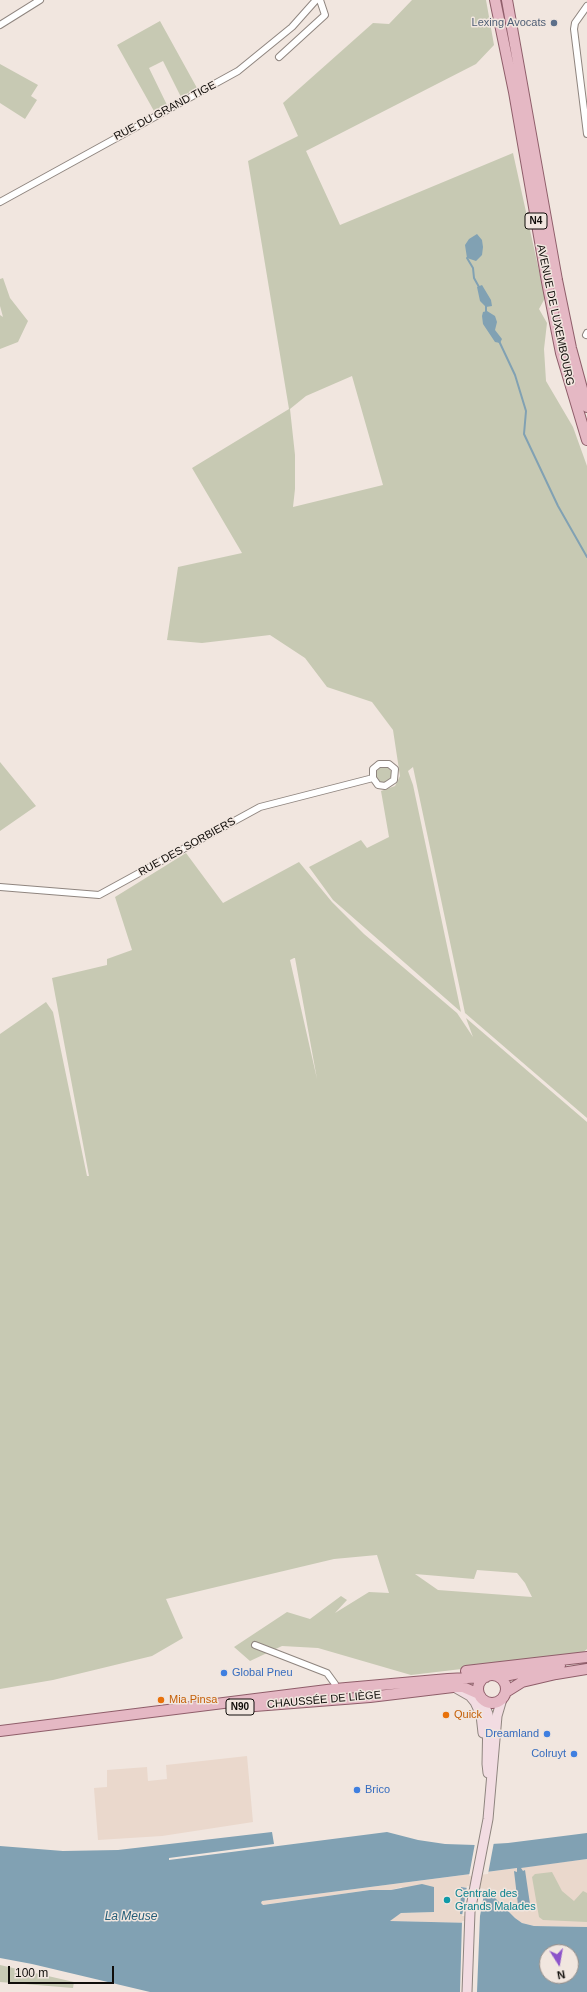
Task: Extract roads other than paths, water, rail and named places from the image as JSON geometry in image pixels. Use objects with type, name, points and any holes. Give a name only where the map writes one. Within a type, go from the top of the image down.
[{"type":"main road","name":"AVENUE DE LUXEMBOURG","points":[[495,0],[514,92],[561,352],[587,440]]},
{"type":"main road","name":"AVENUE DE LUXEMBOURG","points":[[507,0],[557,280],[571,348],[587,407]]},
{"type":"main road","name":"CHAUSSÉE DE LIÈGE","points":[[356,1687],[402,1679],[587,1658]]},
{"type":"main road","name":"N90","points":[[486,1677],[520,1674],[587,1658]]},
{"type":"main road","points":[[504,1696],[522,1682],[587,1669]]},
{"type":"main road","name":"CHAUSSÉE DE LIÈGE","points":[[0,1731],[335,1689],[448,1678],[486,1677]]},
{"type":"main road","points":[[486,1677],[480,1684],[480,1696],[488,1714],[487,1764],[490,1782]]},
{"type":"main road","points":[[467,1992],[470,1912],[490,1804],[490,1782],[497,1716],[504,1696],[504,1682],[499,1677]]},
{"type":"main road","points":[[328,1700],[334,1694],[356,1687]]},
{"type":"main road","name":"CHAUSSÉE DE LIÈGE","points":[[0,1738],[249,1706],[328,1700],[453,1687],[463,1687],[480,1696]]},
{"type":"main road","points":[[453,1687],[462,1690],[475,1702],[480,1715],[487,1745]]},
{"type":"main road","name":"N90","points":[[480,1696],[490,1703],[496,1702],[504,1696]]},
{"type":"street","points":[[0,25],[40,0]]},
{"type":"street","name":"RUE DU GRAND TIGE","points":[[0,202],[238,72],[292,27],[316,0]]},
{"type":"street","points":[[279,57],[325,15],[320,0]]},
{"type":"street","points":[[587,6],[575,23],[574,29],[587,134]]},
{"type":"street","name":"RUE DES SORBIERS","points":[[0,887],[100,895],[260,807],[373,778]]},
{"type":"street","points":[[255,1644],[327,1672],[335,1684],[335,1689]]},
{"type":"water","points":[[477,234],[482,240],[483,247],[482,255],[476,261],[467,258],[465,245],[469,239]]},
{"type":"water","points":[[482,285],[491,300],[492,306],[486,307],[480,301],[477,287]]},
{"type":"water","points":[[487,311],[495,316],[497,322],[495,330],[502,339],[500,343],[495,342],[483,324],[483,312]]},
{"type":"water","name":"La Meuse","points":[[272,1832],[274,1844],[169,1858],[169,1860],[387,1832],[418,1840],[445,1844],[475,1845],[508,1843],[587,1833],[587,1859],[521,1868],[523,1871],[525,1870],[530,1904],[518,1905],[514,1871],[517,1872],[517,1868],[262,1901],[261,1903],[263,1905],[370,1890],[391,1890],[422,1884],[434,1887],[434,1912],[401,1913],[390,1921],[472,1923],[473,1915],[460,1914],[461,1887],[486,1891],[522,1923],[534,1926],[587,1927],[587,1992],[150,1992],[32,1964],[0,1958],[0,1846],[63,1851],[118,1850]]},
{"type":"waterway","points":[[467,258],[473,268],[474,278],[479,287]]},
{"type":"waterway","points":[[486,304],[486,314]]},
{"type":"waterway","points":[[499,341],[515,375],[526,411],[524,434],[558,506],[587,557]]},
{"type":"place","name":"Lexing Avocats","points":[[554,23]]},
{"type":"place","name":"Global Pneu","points":[[224,1673]]},
{"type":"place","name":"Mia Pinsa","points":[[161,1700]]},
{"type":"place","name":"Quick","points":[[446,1715]]},
{"type":"place","name":"Dreamland","points":[[547,1734]]},
{"type":"place","name":"Colruyt","points":[[574,1754]]},
{"type":"place","name":"Brico","points":[[357,1790]]},
{"type":"place","name":"Centrale des Grands Malades","points":[[447,1900]]}]
